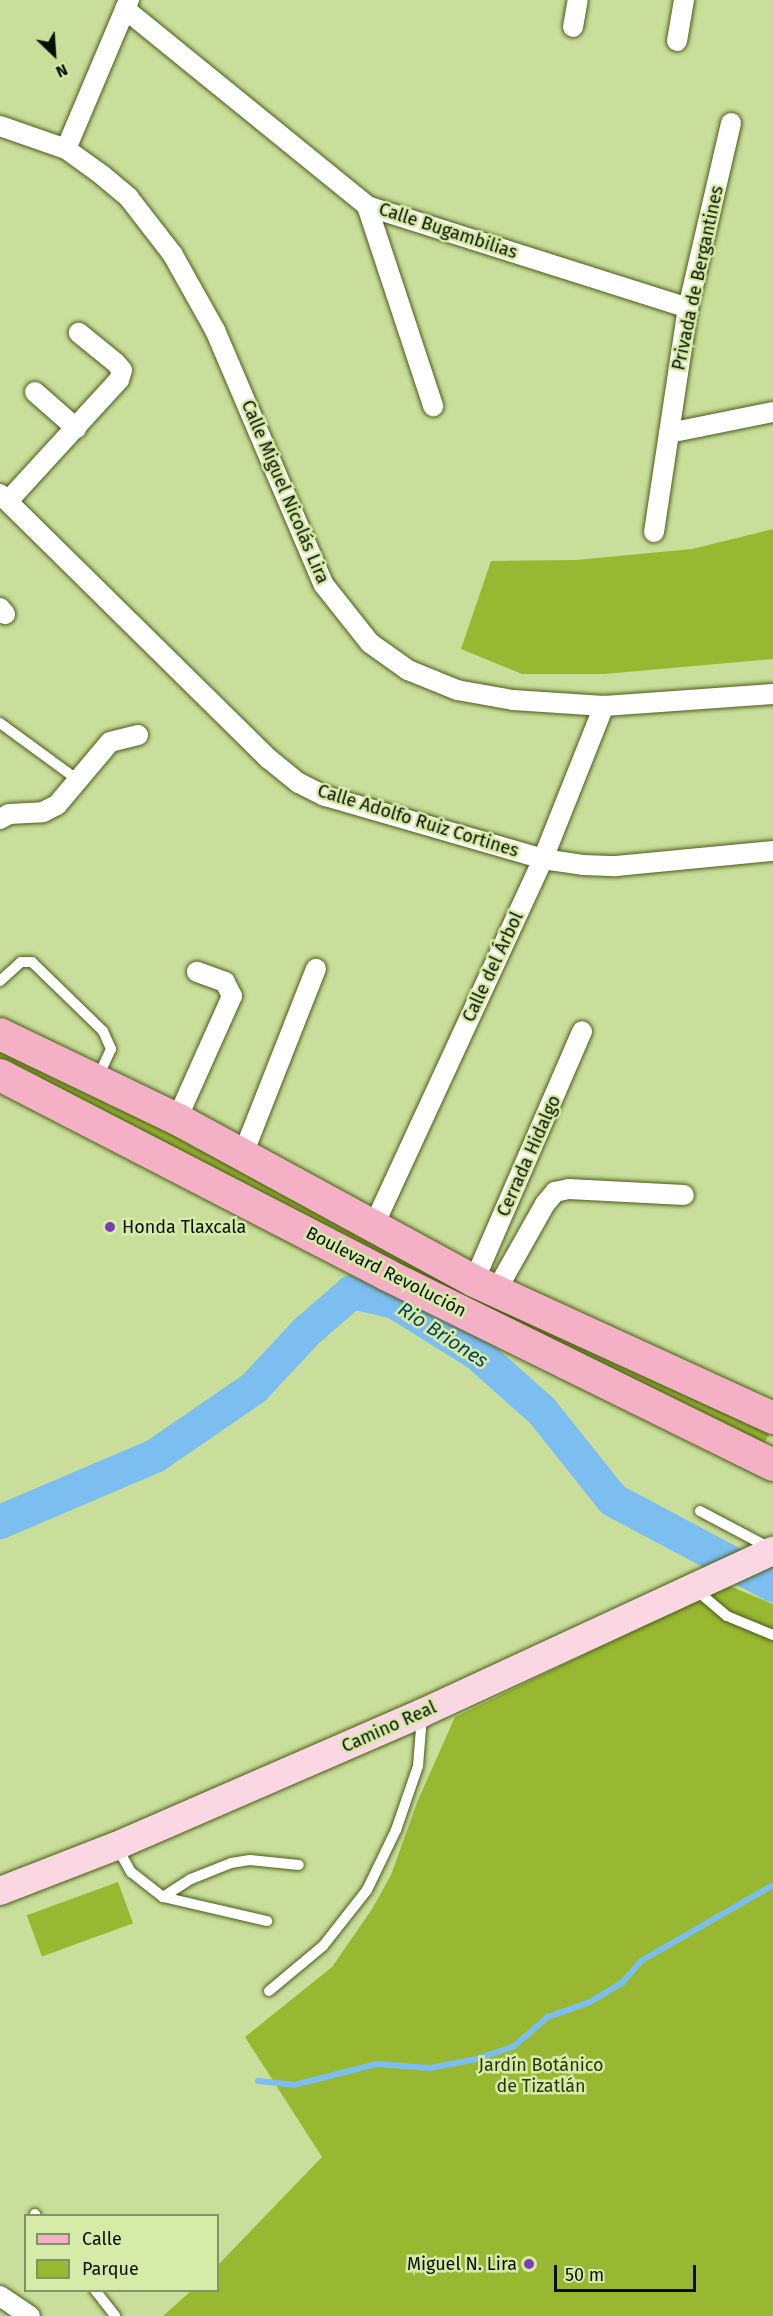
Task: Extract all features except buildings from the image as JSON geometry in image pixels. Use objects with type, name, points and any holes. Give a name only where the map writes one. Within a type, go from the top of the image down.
[{"type":"main road","name":"Boulevard Revolución","points":[[0,1034],[177,1119],[485,1286],[773,1418]]},
{"type":"main road","name":"Boulevard Revolución","points":[[0,1075],[387,1275],[773,1465]]},
{"type":"main road","name":"Camino Real","points":[[0,1891],[116,1846],[422,1713],[769,1553]]},
{"type":"street","points":[[573,27],[578,0]]},
{"type":"street","points":[[677,41],[684,0]]},
{"type":"street","points":[[66,150],[127,4]]},
{"type":"street","name":"Calle Bugambilias","points":[[127,4],[367,206],[688,308]]},
{"type":"street","name":"Privada de Bergantines","points":[[654,532],[688,308],[731,123]]},
{"type":"street","name":"Calle Miguel Nicolás Lira","points":[[0,126],[66,150],[129,198],[172,255],[215,330],[324,585],[370,643],[408,670],[456,690],[513,700],[604,706],[773,694]]},
{"type":"street","points":[[367,206],[433,406]]},
{"type":"street","points":[[4,498],[76,428],[119,380],[122,370],[79,333]]},
{"type":"street","points":[[35,392],[76,428]]},
{"type":"street","points":[[669,433],[773,412]]},
{"type":"street","name":"Calle Adolfo Ruiz Cortines","points":[[4,498],[260,751],[299,783],[325,796],[543,859],[616,866],[773,851]]},
{"type":"street","name":"Calle del Árbol","points":[[374,1225],[543,859],[604,706]]},
{"type":"street","points":[[0,819],[43,812],[57,805],[110,742],[138,735]]},
{"type":"street","points":[[243,1154],[316,969]]},
{"type":"street","points":[[177,1119],[232,996],[225,982],[197,972]]},
{"type":"street","name":"Cerrada Hidalgo","points":[[485,1286],[582,1030]]},
{"type":"street","name":"Cerrada Hidalgo","points":[[485,1286],[555,1192],[569,1189],[684,1195]]},
{"type":"street","points":[[0,2295],[30,2316]]},
{"type":"lane","points":[[0,723],[78,780]]},
{"type":"lane","points":[[0,981],[21,962],[32,962],[104,1031],[111,1049],[96,1080]]},
{"type":"lane","points":[[700,1511],[769,1553]]},
{"type":"lane","points":[[699,1587],[737,1622],[773,1635]]},
{"type":"lane","points":[[269,1991],[323,1946],[367,1890],[396,1830],[418,1766],[422,1713]]},
{"type":"lane","points":[[116,1846],[131,1872],[164,1897],[267,1921]]},
{"type":"lane","points":[[164,1897],[191,1879],[231,1863],[250,1860],[299,1865]]},
{"type":"lane","points":[[97,2292],[116,2316]]},
{"type":"green space","points":[[773,529],[773,659],[604,674],[522,674],[461,649],[491,561],[576,560],[692,549]]},
{"type":"green space","points":[[0,1043],[463,1279],[453,1300],[0,1069]]},
{"type":"green space","points":[[503,1299],[773,1425],[764,1444],[494,1318]]},
{"type":"green space","name":"Jardín Botánico de Tizatlán","points":[[720,1582],[773,1604],[773,2316],[163,2316],[190,2292],[219,2292],[219,2264],[322,2157],[245,2037],[332,1967],[372,1909],[391,1875],[418,1800],[455,1717],[697,1600]]},
{"type":"green space","points":[[118,1882],[133,1923],[42,1957],[27,1915]]},
{"type":"waterway","name":"Rio Briones","points":[[0,1522],[155,1456],[254,1388],[306,1332],[352,1292],[395,1302],[477,1353],[542,1411],[613,1500],[773,1585]]},
{"type":"waterway","points":[[258,2081],[294,2085],[377,2064],[430,2068],[477,2059],[514,2046],[548,2017],[590,2002],[622,1983],[641,1961],[773,1885]]},
{"type":"place","name":"Honda Tlaxcala","points":[[110,1227]]},
{"type":"place","name":"Miguel N. Lira","points":[[529,2264]]}]
